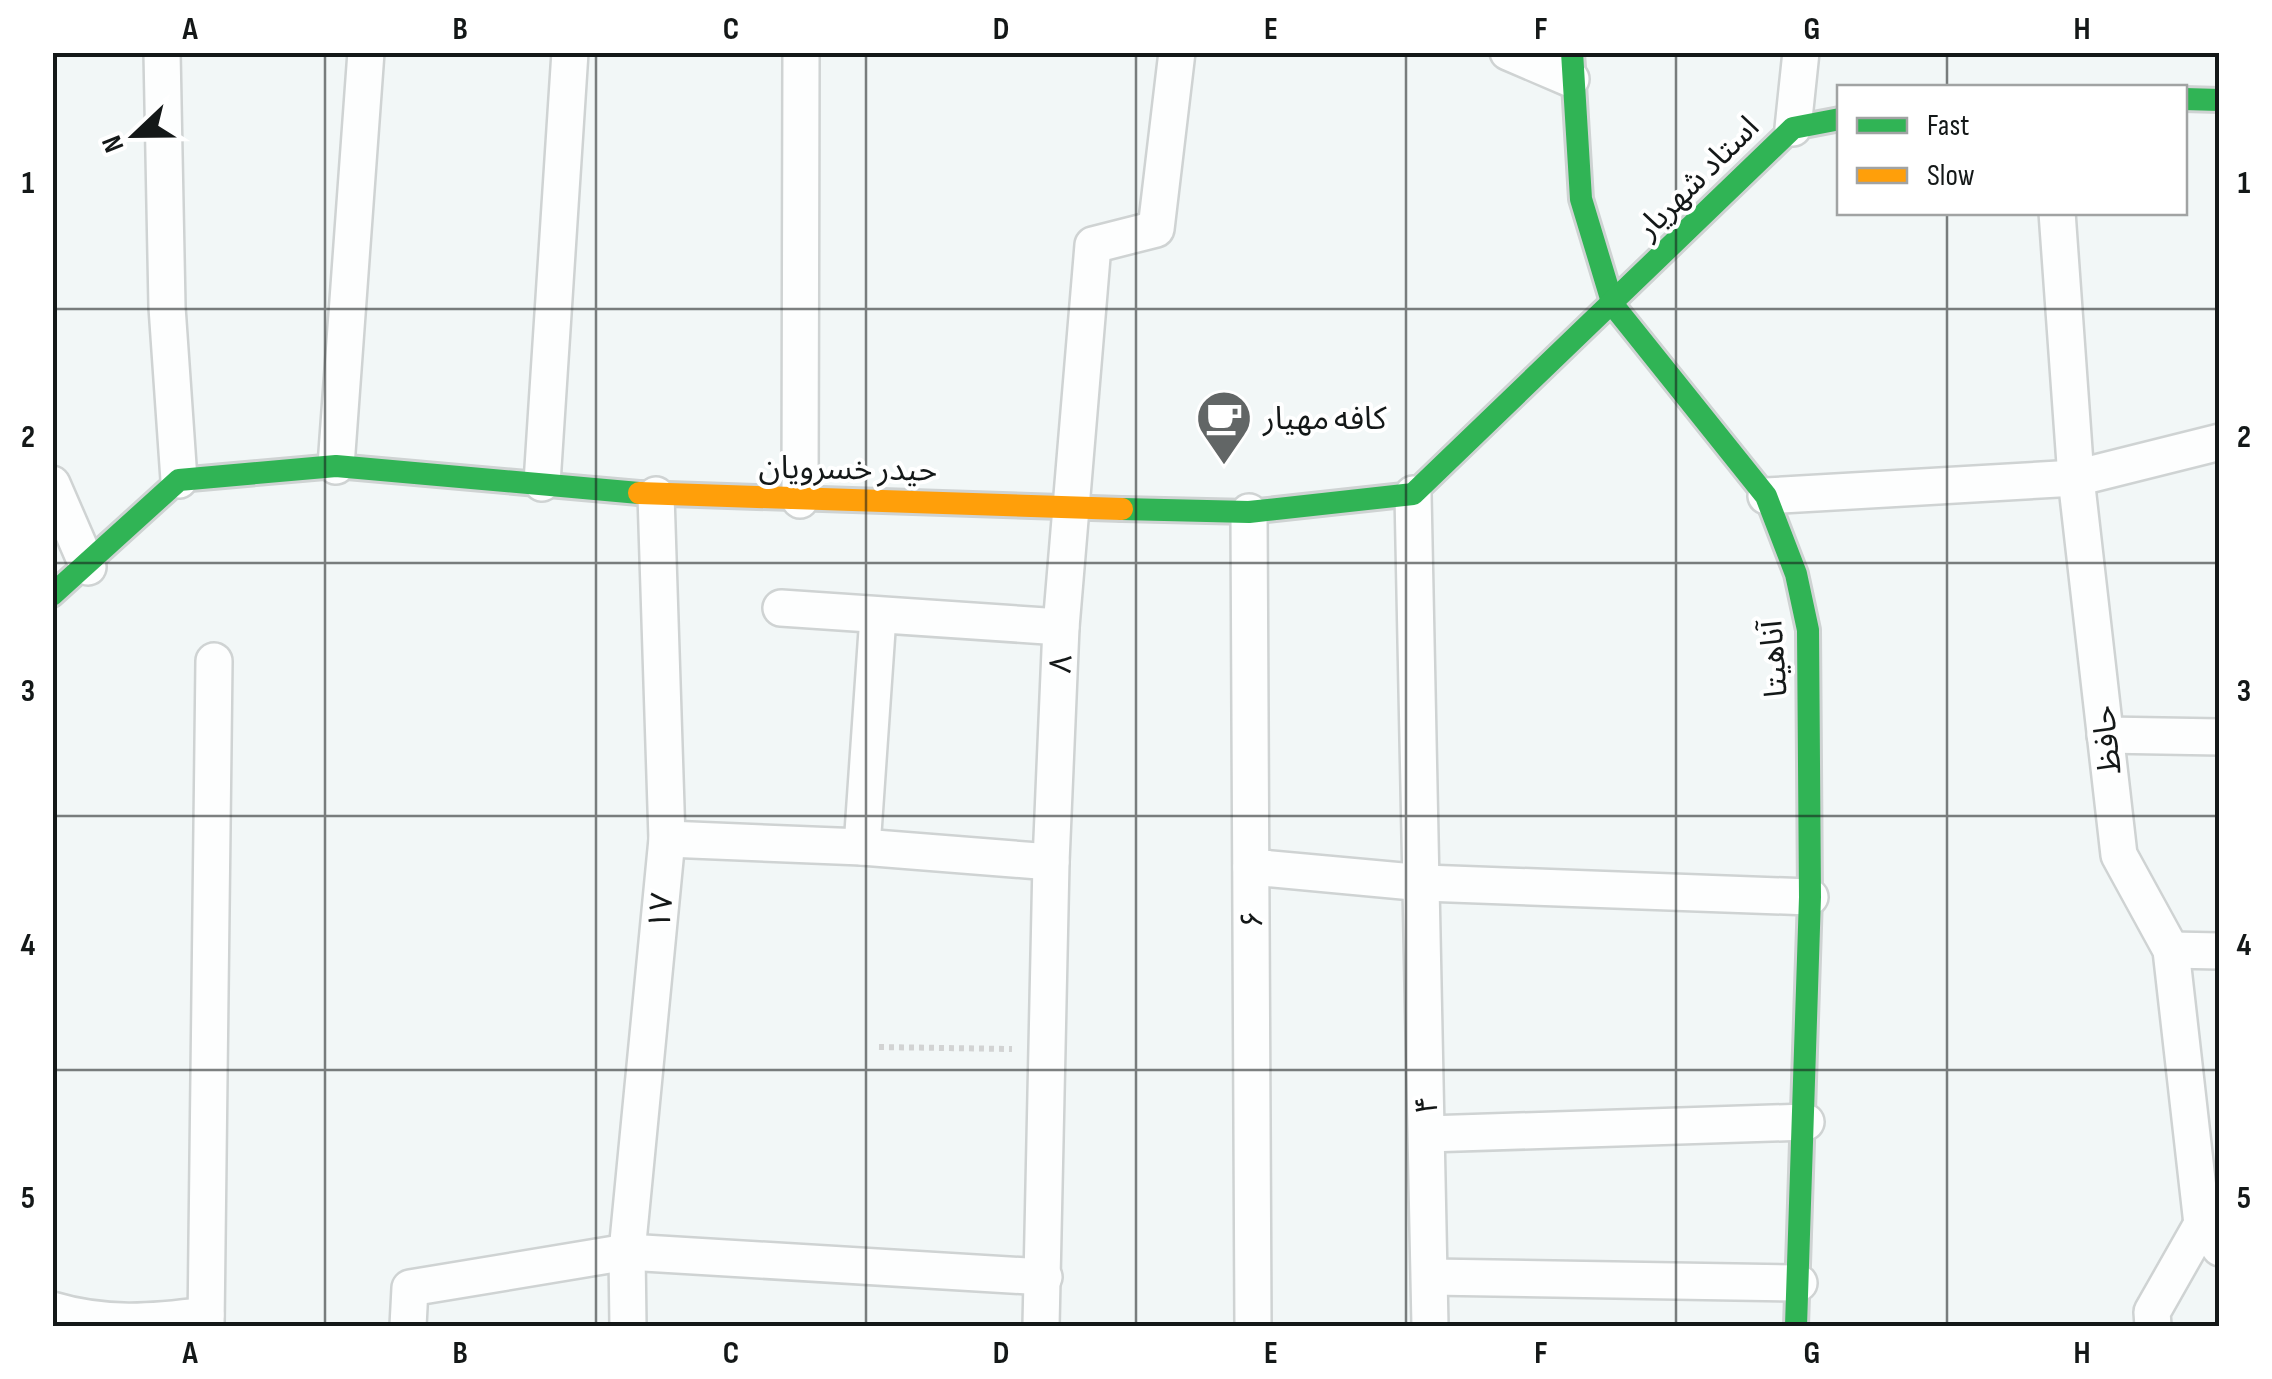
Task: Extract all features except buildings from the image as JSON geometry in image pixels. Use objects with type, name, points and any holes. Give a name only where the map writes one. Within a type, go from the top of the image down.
[{"type":"street","points":[[52,595],[88,567],[179,480],[167,307],[162,52]]},
{"type":"street","points":[[336,466],[366,52]]},
{"type":"street","points":[[542,483],[570,52]]},
{"type":"street","points":[[800,500],[801,52]]},
{"type":"street","name":"۸","points":[[1042,1326],[1051,862],[1062,627],[1075,508],[1093,245],[1156,229],[1177,52]]},
{"type":"street","points":[[1508,52],[1571,66]]},
{"type":"street","points":[[1793,128],[1801,52]]},
{"type":"street","name":"آناهیتا","points":[[1571,66],[1581,199],[1613,305],[1766,496],[1796,574],[1808,630],[1810,898],[1806,1122],[1796,1326]]},
{"type":"street","points":[[2187,98],[2220,100]]},
{"type":"street","name":"استاد شهریار","points":[[1613,305],[1793,128],[1837,120]]},
{"type":"street","name":"حافظ","points":[[2057,215],[2076,478],[2118,855],[2172,950],[2214,1231]]},
{"type":"street","points":[[1413,494],[1613,305]]},
{"type":"street","points":[[1766,496],[2076,478],[2220,442]]},
{"type":"street","name":"حیدر خسرویان","points":[[179,480],[336,466],[656,496],[1249,512],[1413,494]]},
{"type":"street","points":[[52,484],[88,567]]},
{"type":"street","name":"۴","points":[[1413,494],[1424,883],[1430,1326]]},
{"type":"street","name":"۱۷","points":[[628,1326],[627,1252],[667,839],[656,496]]},
{"type":"street","name":"۶","points":[[1249,512],[1253,1326]]},
{"type":"street","points":[[781,608],[1062,627]]},
{"type":"street","points":[[862,847],[878,616]]},
{"type":"street","points":[[52,1310],[84,1319],[142,1324],[206,1320],[214,661]]},
{"type":"street","points":[[2105,735],[2220,736]]},
{"type":"street","points":[[667,839],[862,847],[1051,862]]},
{"type":"street","points":[[1250,867],[1424,883],[1810,898]]},
{"type":"street","points":[[2172,950],[2220,951]]},
{"type":"street","points":[[1426,1134],[1806,1122]]},
{"type":"street","points":[[2153,1326],[2152,1312],[2214,1231]]},
{"type":"street","points":[[408,1326],[410,1288],[627,1252],[1044,1277]]},
{"type":"street","points":[[1430,1277],[1799,1284]]},
{"type":"path","points":[[878,1046],[1048,1050]]},
{"type":"traffic: fast","points":[[1572,52],[1581,199],[1613,305],[1766,496],[1796,574],[1808,630],[1810,897],[1796,1326]]},
{"type":"traffic: fast","points":[[2187,99],[2220,100]]},
{"type":"traffic: fast","points":[[1122,509],[1249,512],[1413,494],[1793,128],[1837,120]]},
{"type":"traffic: fast","points":[[52,595],[179,480],[336,466],[639,493]]},
{"type":"traffic: slow","points":[[639,493],[1122,509]]},
{"type":"place","name":"کافه مهیار","points":[[1224,467]]}]
